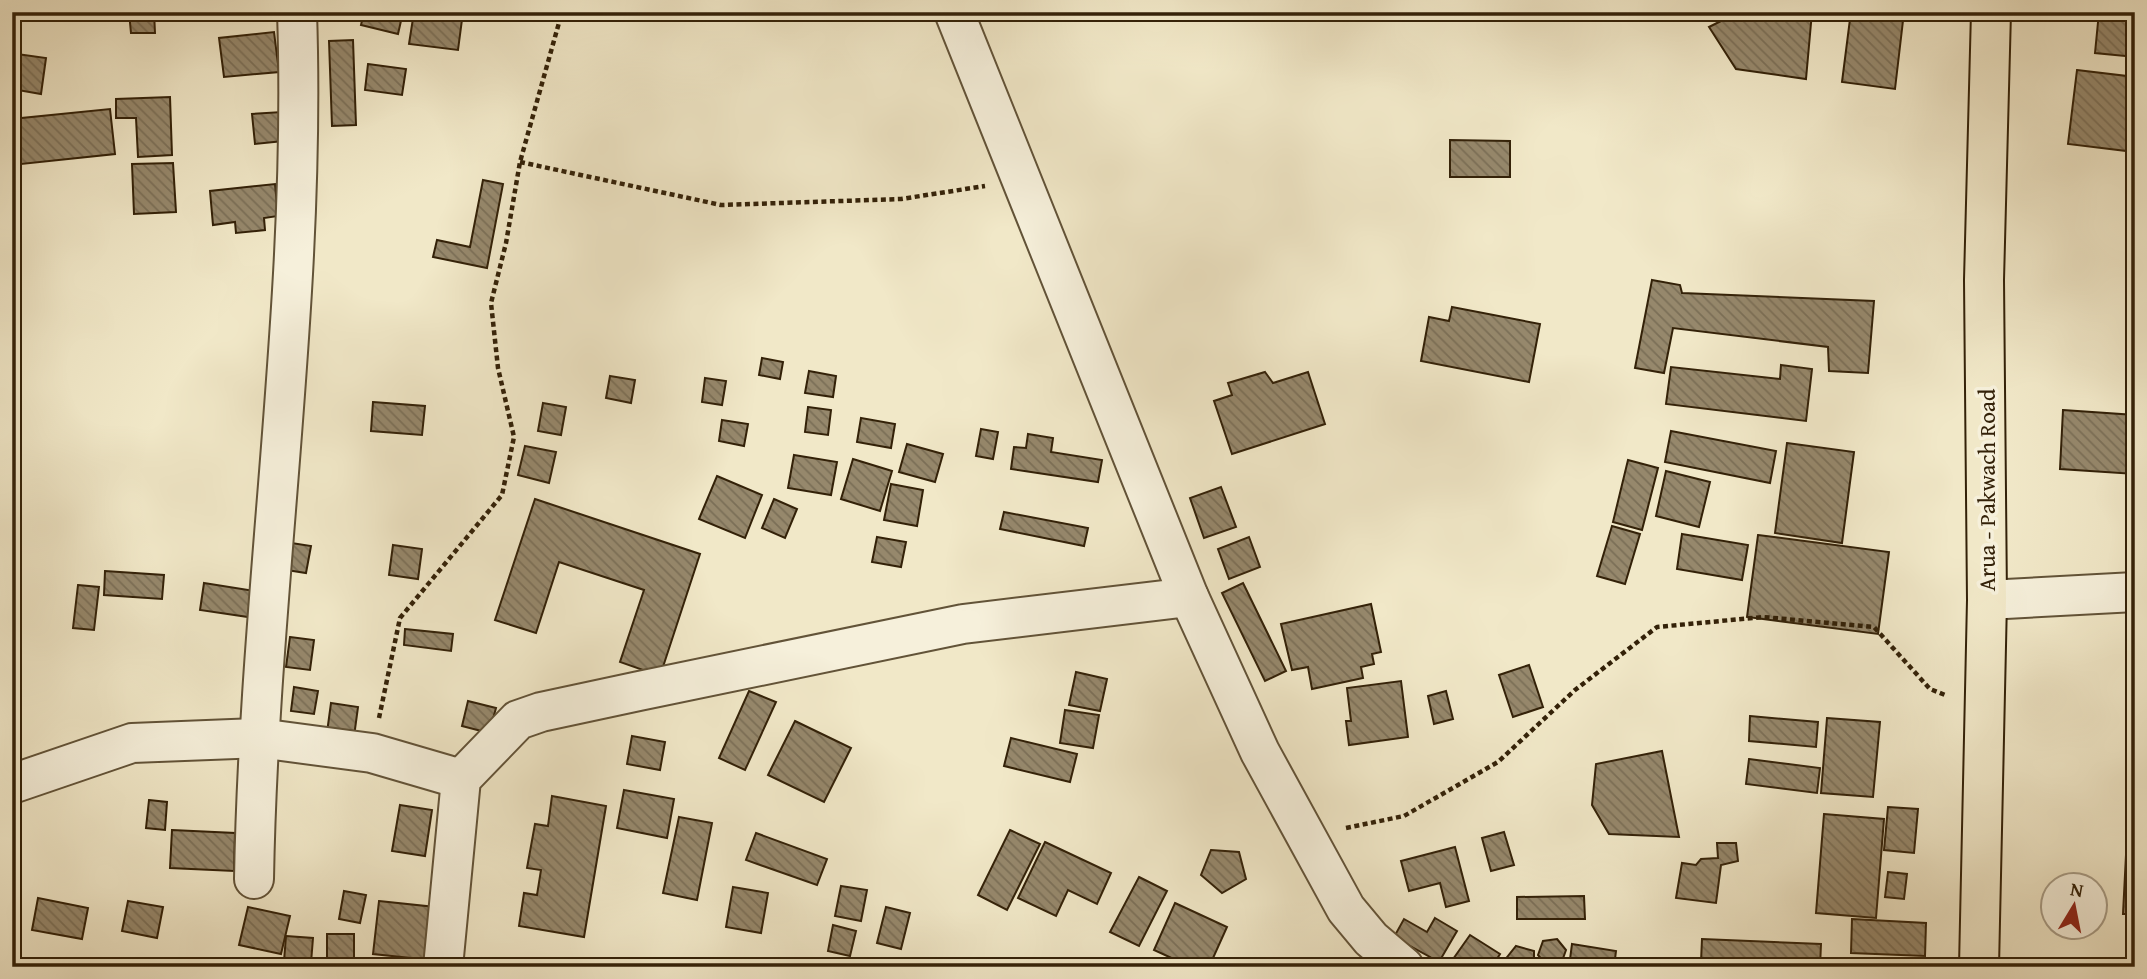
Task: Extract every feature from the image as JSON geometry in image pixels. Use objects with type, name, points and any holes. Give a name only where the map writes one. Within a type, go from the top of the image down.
[{"type":"main road","name":"Arua - Pakwach Road","points":[[1979,967],[1987,600],[1984,280],[1991,12]]},
{"type":"street","points":[[254,880],[259,738],[286,391],[301,76],[298,12]]},
{"type":"street","points":[[954,12],[1189,597],[1260,752],[1346,909],[1371,939],[1404,967]]},
{"type":"street","points":[[1987,600],[2135,592]]},
{"type":"street","points":[[443,967],[461,779],[511,726],[541,712],[962,624],[1189,597]]},
{"type":"street","points":[[12,784],[132,743],[259,738],[372,753],[461,779]]},
{"type":"path","points":[[372,753],[400,618],[502,495],[514,437],[498,368],[491,303],[506,243],[520,162],[562,12]]},
{"type":"path","points":[[520,162],[721,205],[901,199],[1024,181]]},
{"type":"path","points":[[1307,836],[1404,816],[1498,762],[1575,690],[1657,627],[1763,617],[1874,627],[1930,689],[1984,711]]},
{"type":"building","points":[[129,12],[154,12],[155,33],[131,33]]},
{"type":"building","points":[[364,12],[403,12],[398,34],[361,25]]},
{"type":"building","points":[[414,12],[463,12],[458,50],[409,44]]},
{"type":"building","points":[[1739,12],[1762,12],[1764,16],[1765,12],[1812,12],[1806,79],[1736,69],[1709,27]]},
{"type":"building","points":[[1862,12],[1904,12],[1895,89],[1842,82],[1850,19],[1861,20]]},
{"type":"building","points":[[2099,12],[2135,12],[2135,57],[2095,53]]},
{"type":"building","points":[[274,32],[279,72],[224,77],[219,38]]},
{"type":"building","points":[[353,40],[356,125],[332,126],[329,41]]},
{"type":"building","points":[[17,54],[46,58],[41,94],[12,89]]},
{"type":"building","points":[[368,64],[406,69],[402,95],[365,90]]},
{"type":"building","points":[[2077,70],[2135,77],[2135,152],[2068,144]]},
{"type":"building","points":[[170,97],[172,155],[138,157],[136,118],[116,118],[116,99]]},
{"type":"building","points":[[110,109],[115,154],[12,165],[12,119]]},
{"type":"building","points":[[282,112],[283,141],[255,144],[252,114]]},
{"type":"building","points":[[1450,140],[1510,141],[1510,177],[1450,177]]},
{"type":"building","points":[[173,163],[176,212],[134,214],[132,164]]},
{"type":"building","points":[[483,180],[503,184],[487,268],[433,257],[437,240],[470,247]]},
{"type":"building","points":[[275,184],[278,216],[264,218],[265,230],[236,233],[235,222],[213,225],[210,191]]},
{"type":"building","points":[[1652,280],[1680,285],[1682,293],[1874,301],[1868,373],[1829,371],[1828,347],[1673,328],[1664,373],[1635,368]]},
{"type":"building","points":[[1452,307],[1540,324],[1529,382],[1421,361],[1429,317],[1449,321]]},
{"type":"building","points":[[762,358],[783,362],[780,379],[759,375]]},
{"type":"building","points":[[1781,365],[1812,369],[1806,421],[1666,404],[1671,367],[1780,379]]},
{"type":"building","points":[[809,371],[836,376],[833,397],[805,393]]},
{"type":"building","points":[[1265,372],[1273,383],[1308,372],[1325,424],[1232,454],[1214,401],[1232,395],[1228,383]]},
{"type":"building","points":[[610,376],[635,380],[631,403],[606,398]]},
{"type":"building","points":[[705,378],[726,381],[722,405],[702,402]]},
{"type":"building","points":[[373,402],[425,406],[422,435],[371,431]]},
{"type":"building","points":[[543,403],[566,407],[561,435],[538,431]]},
{"type":"building","points":[[808,407],[831,410],[828,435],[805,432]]},
{"type":"building","points":[[2063,410],[2135,415],[2135,474],[2060,469]]},
{"type":"building","points":[[861,418],[895,424],[891,448],[857,442]]},
{"type":"building","points":[[722,420],[748,424],[744,446],[719,441]]},
{"type":"building","points":[[981,429],[998,432],[993,459],[976,456]]},
{"type":"building","points":[[1671,431],[1776,451],[1770,483],[1665,462]]},
{"type":"building","points":[[1028,434],[1053,438],[1051,452],[1102,460],[1098,482],[1011,469],[1014,447],[1026,448]]},
{"type":"building","points":[[1787,443],[1854,452],[1842,543],[1775,533]]},
{"type":"building","points":[[907,444],[943,454],[935,482],[899,472]]},
{"type":"building","points":[[525,446],[556,452],[549,483],[518,475]]},
{"type":"building","points":[[794,455],[837,462],[831,495],[788,488]]},
{"type":"building","points":[[853,459],[892,471],[880,511],[841,499]]},
{"type":"building","points":[[1628,460],[1658,468],[1642,530],[1613,522]]},
{"type":"building","points":[[1666,471],[1710,482],[1699,527],[1656,516]]},
{"type":"building","points":[[717,476],[762,495],[745,538],[699,519]]},
{"type":"building","points":[[891,484],[923,490],[917,526],[884,520]]},
{"type":"building","points":[[1221,487],[1236,527],[1204,538],[1190,498]]},
{"type":"building","points":[[535,499],[700,554],[660,676],[620,662],[644,590],[559,562],[536,633],[495,620]]},
{"type":"building","points":[[774,499],[797,509],[785,538],[762,528]]},
{"type":"building","points":[[1004,512],[1088,528],[1084,546],[1000,529]]},
{"type":"building","points":[[1612,526],[1640,534],[1625,584],[1597,576]]},
{"type":"building","points":[[1682,534],[1748,545],[1742,580],[1677,569]]},
{"type":"building","points":[[1758,535],[1889,552],[1878,634],[1747,617]]},
{"type":"building","points":[[877,537],[906,542],[901,567],[872,562]]},
{"type":"building","points":[[1249,537],[1260,567],[1229,579],[1218,549]]},
{"type":"building","points":[[285,542],[311,546],[306,573],[280,569]]},
{"type":"building","points":[[393,545],[422,549],[418,579],[389,575]]},
{"type":"building","points":[[105,571],[164,575],[162,599],[104,595]]},
{"type":"building","points":[[204,583],[260,592],[255,618],[200,610]]},
{"type":"building","points":[[1243,583],[1286,671],[1265,681],[1222,593]]},
{"type":"building","points":[[78,585],[99,587],[94,630],[73,628]]},
{"type":"building","points":[[1371,604],[1381,652],[1372,654],[1374,664],[1361,667],[1363,678],[1312,689],[1308,667],[1292,670],[1281,624]]},
{"type":"building","points":[[405,629],[453,634],[451,651],[404,645]]},
{"type":"building","points":[[290,637],[314,640],[310,670],[286,667]]},
{"type":"building","points":[[1529,665],[1543,707],[1513,717],[1499,675]]},
{"type":"building","points":[[1076,672],[1107,679],[1100,711],[1069,705]]},
{"type":"building","points":[[1401,681],[1408,737],[1349,745],[1346,721],[1351,721],[1347,688]]},
{"type":"building","points":[[294,687],[318,691],[314,714],[291,711]]},
{"type":"building","points":[[749,691],[776,702],[745,770],[719,758]]},
{"type":"building","points":[[1446,691],[1453,719],[1434,724],[1428,696]]},
{"type":"building","points":[[468,701],[496,708],[489,733],[462,726]]},
{"type":"building","points":[[331,703],[358,707],[353,744],[326,740]]},
{"type":"building","points":[[1065,710],[1099,715],[1093,748],[1060,743]]},
{"type":"building","points":[[1750,716],[1818,722],[1816,747],[1749,741]]},
{"type":"building","points":[[1827,718],[1880,722],[1873,797],[1821,793]]},
{"type":"building","points":[[795,721],[851,748],[824,802],[768,775]]},
{"type":"building","points":[[632,736],[665,742],[660,770],[627,764]]},
{"type":"building","points":[[1011,738],[1077,754],[1070,782],[1004,766]]},
{"type":"building","points":[[1662,751],[1679,837],[1609,834],[1592,805],[1596,764]]},
{"type":"building","points":[[1749,759],[1820,768],[1817,793],[1746,784]]},
{"type":"building","points":[[624,790],[674,799],[667,838],[617,828]]},
{"type":"building","points":[[552,796],[606,806],[584,937],[519,926],[524,893],[537,895],[541,870],[527,868],[535,824],[548,826]]},
{"type":"building","points":[[149,800],[167,802],[165,830],[146,828]]},
{"type":"building","points":[[400,805],[432,810],[425,856],[392,851]]},
{"type":"building","points":[[1888,807],[1918,809],[1914,853],[1884,850]]},
{"type":"building","points":[[1824,814],[1884,819],[1876,918],[1816,913]]},
{"type":"building","points":[[679,817],[712,823],[697,900],[663,893]]},
{"type":"building","points":[[172,830],[235,833],[234,871],[170,868]]},
{"type":"building","points":[[1010,830],[1040,844],[1007,910],[978,895]]},
{"type":"building","points":[[1504,832],[1514,865],[1491,871],[1482,838]]},
{"type":"building","points":[[756,833],[827,859],[817,885],[746,860]]},
{"type":"building","points":[[1045,842],[1111,873],[1097,904],[1068,890],[1056,916],[1018,898]]},
{"type":"building","points":[[1717,843],[1736,843],[1738,861],[1721,865],[1716,903],[1676,898],[1682,863],[1696,865],[1701,859],[1718,858]]},
{"type":"building","points":[[1455,847],[1469,901],[1446,907],[1440,883],[1409,891],[1401,861]]},
{"type":"building","points":[[1211,850],[1239,852],[1246,879],[1222,893],[1201,875]]},
{"type":"building","points":[[2126,855],[2135,855],[2135,914],[2123,914]]},
{"type":"building","points":[[1888,872],[1907,874],[1904,899],[1885,897]]},
{"type":"building","points":[[1139,877],[1167,891],[1139,946],[1110,932]]},
{"type":"building","points":[[841,886],[867,890],[861,921],[835,916]]},
{"type":"building","points":[[733,887],[768,893],[761,933],[726,927]]},
{"type":"building","points":[[344,891],[366,895],[360,923],[339,919]]},
{"type":"building","points":[[1584,896],[1585,919],[1517,919],[1517,897]]},
{"type":"building","points":[[38,898],[88,908],[82,939],[32,930]]},
{"type":"building","points":[[128,901],[163,907],[157,938],[122,931]]},
{"type":"building","points":[[379,901],[435,907],[430,960],[373,954]]},
{"type":"building","points":[[1175,903],[1227,927],[1209,967],[1191,967],[1154,950]]},
{"type":"building","points":[[248,907],[290,916],[281,954],[239,945]]},
{"type":"building","points":[[886,907],[910,913],[901,949],[877,943]]},
{"type":"building","points":[[1435,918],[1457,931],[1439,962],[1394,937],[1404,919],[1427,932]]},
{"type":"building","points":[[1852,919],[1926,923],[1925,956],[1851,953]]},
{"type":"building","points":[[833,925],[856,931],[850,956],[828,951]]},
{"type":"building","points":[[327,934],[354,934],[354,962],[327,962]]},
{"type":"building","points":[[1470,935],[1500,954],[1492,967],[1458,967],[1451,962]]},
{"type":"building","points":[[286,936],[313,938],[311,963],[284,961]]},
{"type":"building","points":[[1557,939],[1566,950],[1561,964],[1547,966],[1538,955],[1543,941]]},
{"type":"building","points":[[1702,939],[1821,944],[1820,967],[1701,962]]},
{"type":"building","points":[[1572,944],[1616,951],[1614,967],[1569,967]]},
{"type":"building","points":[[1516,946],[1534,951],[1534,967],[1508,967],[1504,961]]}]
